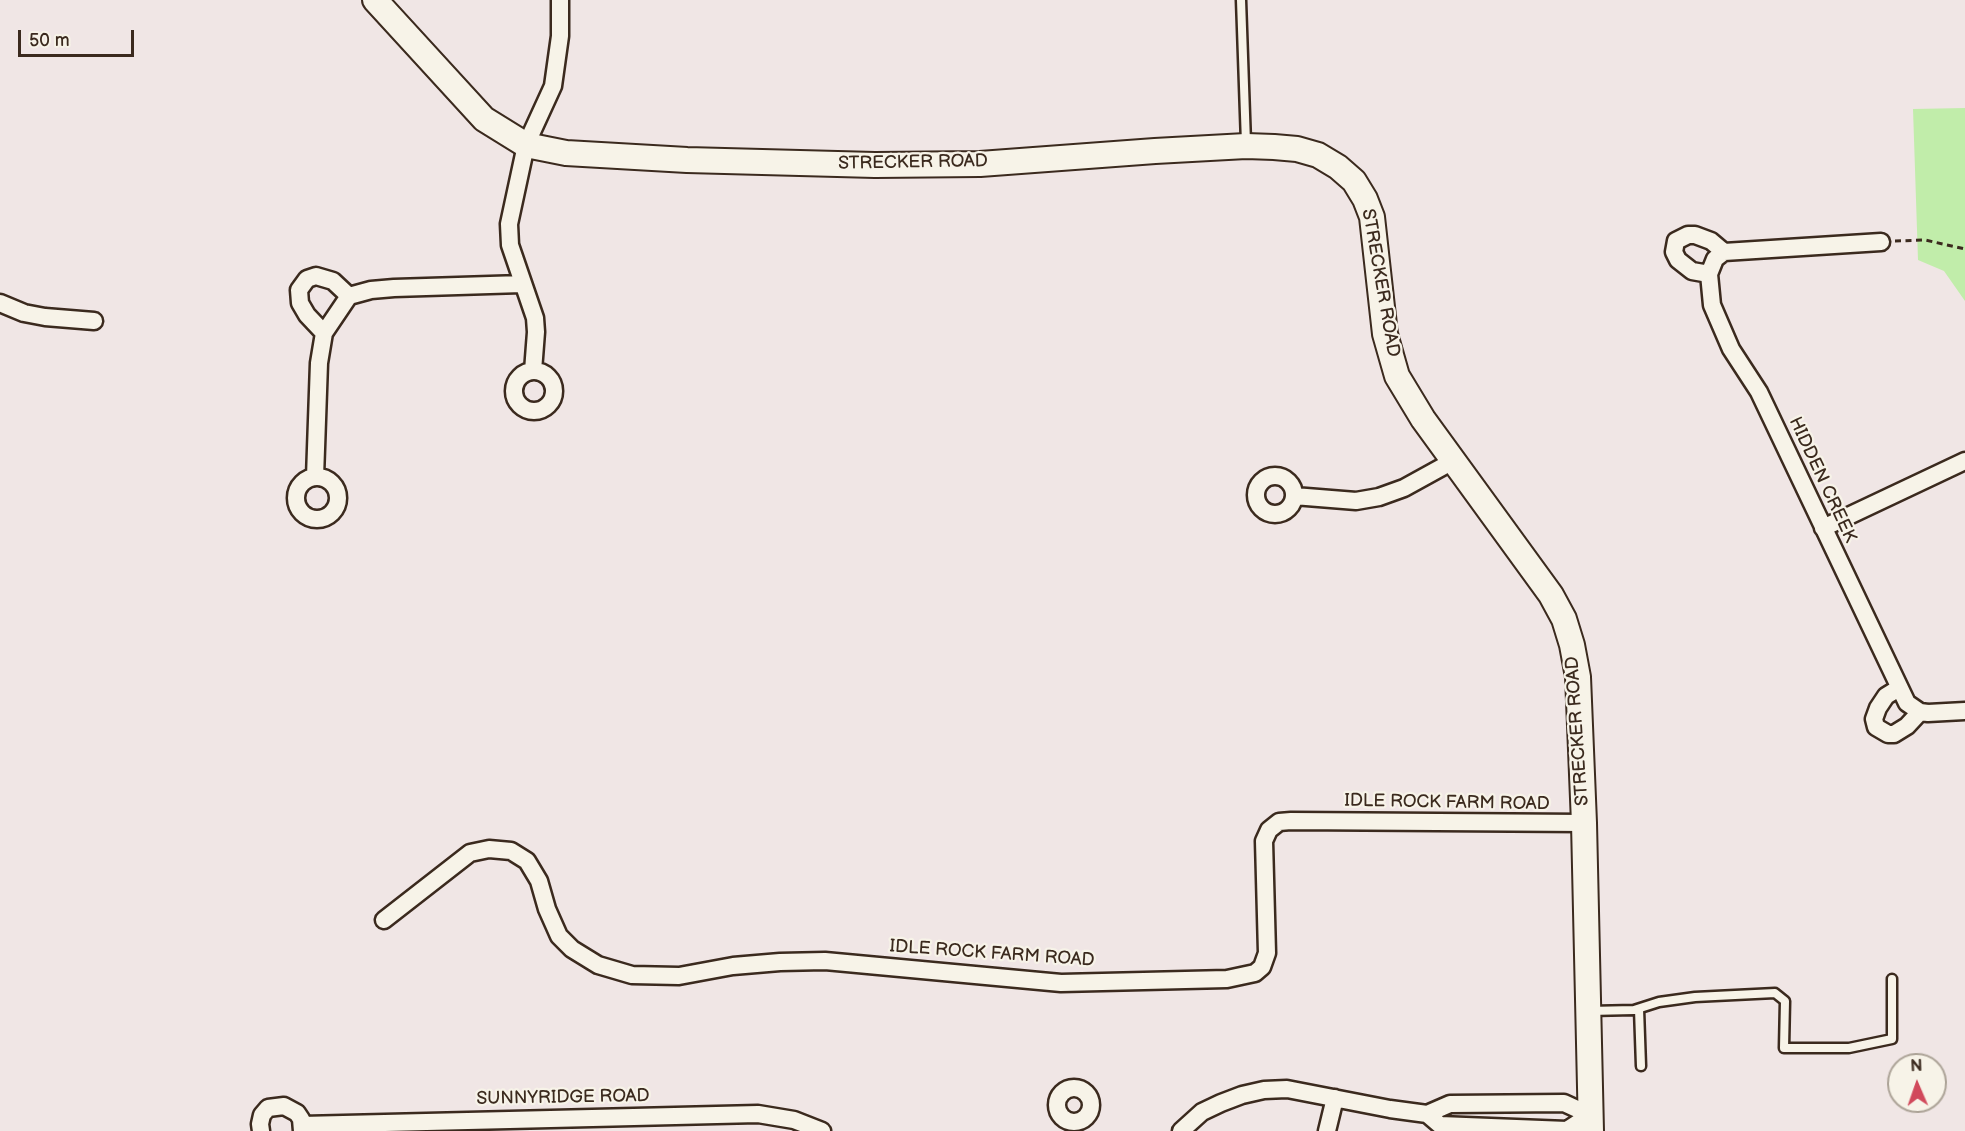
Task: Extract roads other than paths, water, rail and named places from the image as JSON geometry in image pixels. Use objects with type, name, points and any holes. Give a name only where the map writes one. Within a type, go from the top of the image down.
[{"type":"street","name":"STRECKER ROAD","points":[[375,0],[484,119],[526,145],[577,154],[687,160],[875,165],[980,164],[1246,146],[1297,149],[1317,155],[1338,166],[1354,181],[1365,199],[1372,218],[1385,334],[1397,376],[1423,419],[1551,595],[1564,619],[1572,645],[1578,677],[1584,824],[1591,1123]]},
{"type":"street","points":[[533,371],[535,318],[510,245],[509,225],[526,145],[553,87],[560,36],[560,0]]},
{"type":"street","name":"HIDDEN CREEK","points":[[1881,242],[1716,262],[1712,305],[1731,349],[1759,392],[1899,688],[1907,703],[1920,711]]},
{"type":"street","points":[[324,333],[307,315],[300,303],[298,290],[307,279],[316,276],[333,281],[349,296]]},
{"type":"street","points":[[315,477],[319,363],[324,333],[349,296],[371,290],[394,288],[522,284]]},
{"type":"street","points":[[0,303],[24,313],[94,321]]},
{"type":"street","points":[[1294,496],[1356,501],[1379,497],[1404,488],[1453,461]]},
{"type":"street","points":[[1823,528],[1965,461]]},
{"type":"street","points":[[1899,688],[1886,696],[1874,719],[1876,728],[1888,734],[1893,734],[1907,726],[1920,711],[1928,713],[1965,711]]},
{"type":"street","name":"IDLE ROCK FARM ROAD","points":[[384,920],[470,853],[489,849],[511,851],[527,861],[539,880],[547,909],[559,936],[572,949],[598,964],[632,975],[679,976],[733,966],[825,961],[1061,983],[1227,979],[1255,973],[1262,967],[1267,953],[1264,841],[1269,830],[1279,822],[1584,824]]},
{"type":"street","points":[[1181,1131],[1203,1112],[1221,1103],[1264,1090],[1287,1089],[1427,1114],[1450,1104],[1564,1103],[1591,1123]]},
{"type":"street","points":[[1327,1131],[1335,1098]]},
{"type":"street","name":"SUNNYRIDGE ROAD","points":[[261,1131],[262,1115],[268,1108],[284,1106],[292,1109],[301,1119],[302,1128],[535,1125],[758,1114],[778,1124],[794,1120],[822,1131]]},
{"type":"street","points":[[1427,1114],[1440,1125],[1567,1130],[1591,1123]]},
{"type":"lane","points":[[1241,0],[1246,146]]},
{"type":"lane","points":[[1589,1011],[1639,1009],[1659,1002],[1695,997],[1775,993],[1785,1001],[1784,1047],[1849,1048],[1892,1039],[1892,980]]},
{"type":"lane","points":[[1639,1009],[1641,1066]]}]
